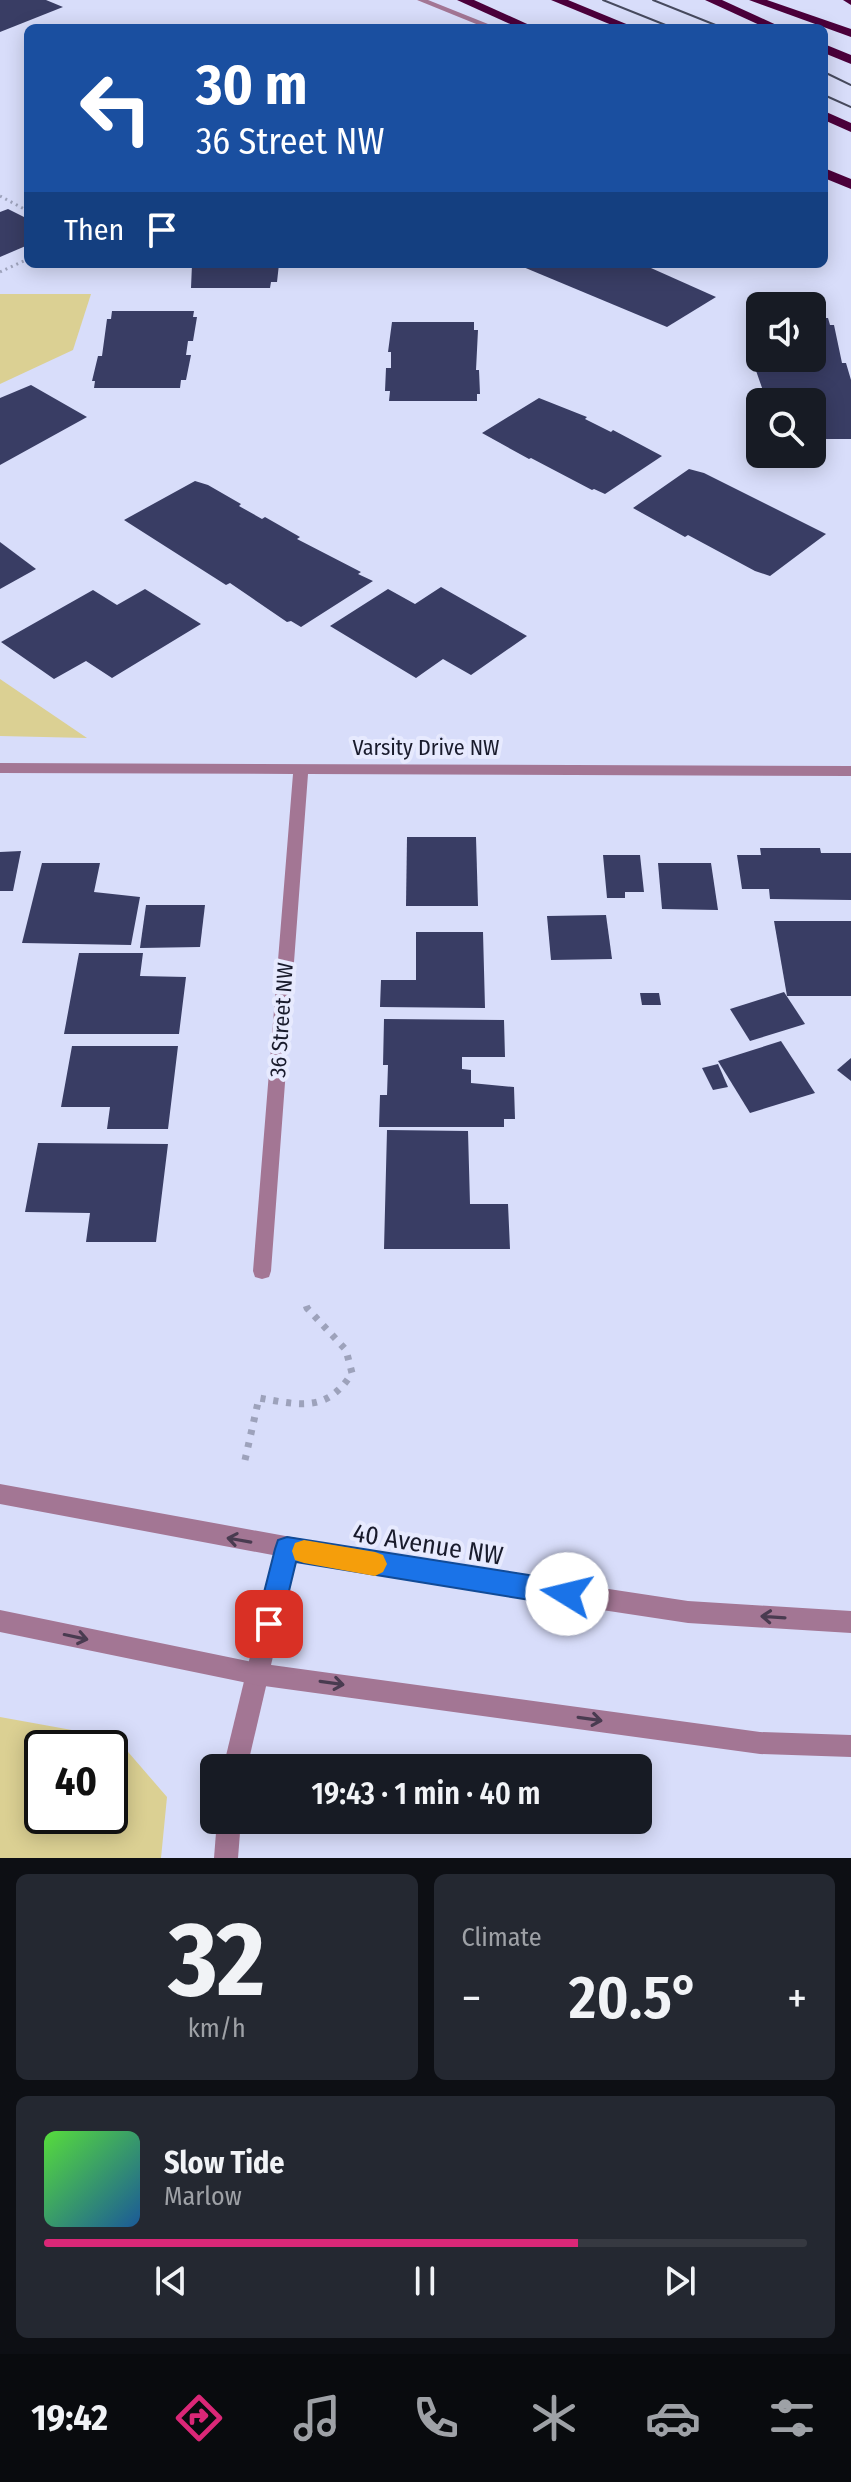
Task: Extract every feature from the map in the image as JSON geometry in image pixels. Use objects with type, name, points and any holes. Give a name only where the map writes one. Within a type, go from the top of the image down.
[{"type":"highway","points":[[463,0],[520,24]]},
{"type":"highway","points":[[557,0],[620,24]]},
{"type":"highway","points":[[711,0],[768,24]]},
{"type":"highway","points":[[755,0],[825,24]]},
{"type":"highway","points":[[828,25],[851,33]]},
{"type":"highway","points":[[828,50],[851,60]]},
{"type":"highway","points":[[828,117],[851,128]]},
{"type":"highway","points":[[828,174],[851,185]]},
{"type":"street","points":[[421,0],[484,24]]},
{"type":"street","name":"Varsity Drive NW","points":[[0,768],[851,771]]},
{"type":"street","name":"36 Street NW","points":[[262,1271],[301,769]]},
{"type":"street","name":"40 Avenue NW","points":[[0,1494],[287,1549],[688,1612],[851,1622]]},
{"type":"street","points":[[238,1754],[287,1549]]},
{"type":"street","points":[[0,1621],[257,1674],[760,1743],[851,1746]]},
{"type":"street","points":[[226,1858],[228,1834]]},
{"type":"path","points":[[0,196],[24,209]]},
{"type":"path","points":[[0,272],[24,261]]},
{"type":"path","points":[[245,1460],[259,1398],[308,1406],[345,1388],[352,1373],[346,1350],[307,1308],[304,1299]]},
{"type":"shaded area","points":[[0,294],[91,294],[73,350],[0,384]]},
{"type":"shaded area","points":[[0,679],[87,738],[0,736]]},
{"type":"shaded area","points":[[0,1717],[72,1730],[24,1730],[24,1834],[128,1834],[128,1752],[167,1797],[161,1858],[0,1858]]},
{"type":"building","points":[[0,0],[46,0],[63,7],[0,32]]},
{"type":"building","points":[[8,209],[24,217],[24,247],[0,257],[0,212]]},
{"type":"building","points":[[192,268],[279,268],[277,282],[271,282],[270,288],[191,288]]},
{"type":"building","points":[[526,268],[651,268],[716,297],[667,327]]},
{"type":"building","points":[[112,311],[194,311],[193,317],[197,317],[193,341],[188,341],[186,355],[191,355],[186,380],[181,380],[180,388],[94,388],[95,381],[92,381],[98,356],[102,356],[107,319],[111,319]]},
{"type":"building","points":[[828,318],[830,325],[834,325],[842,363],[846,363],[851,380],[851,439],[826,439],[826,388],[762,388],[756,372],[826,372]]},
{"type":"building","points":[[392,322],[474,322],[474,330],[478,330],[476,370],[479,370],[480,394],[477,394],[477,401],[389,401],[390,391],[385,391],[386,368],[391,368],[391,352],[388,352]]},
{"type":"building","points":[[31,385],[87,417],[0,465],[0,398]]},
{"type":"building","points":[[539,398],[587,417],[585,419],[662,456],[605,494],[529,459],[482,433]]},
{"type":"building","points":[[689,469],[704,473],[826,534],[770,576],[688,535],[685,537],[633,508]]},
{"type":"building","points":[[195,481],[208,485],[262,519],[265,517],[300,537],[297,539],[373,581],[301,627],[287,622],[230,583],[226,585],[124,520]]},
{"type":"building","points":[[0,542],[36,569],[0,589]]},
{"type":"building","points":[[441,587],[527,636],[471,675],[443,659],[416,678],[330,626],[388,589],[415,604]]},
{"type":"building","points":[[145,589],[201,624],[112,678],[86,661],[54,679],[1,642],[93,590],[117,605]]},
{"type":"building","points":[[407,837],[476,837],[478,906],[406,906]]},
{"type":"building","points":[[760,848],[820,848],[821,853],[851,853],[851,900],[770,899],[769,889],[742,889],[737,855],[761,855]]},
{"type":"building","points":[[21,851],[13,891],[0,891],[0,852]]},
{"type":"building","points":[[603,855],[640,855],[644,892],[625,892],[625,898],[607,898]]},
{"type":"building","points":[[42,863],[100,863],[94,892],[140,897],[131,945],[22,943]]},
{"type":"building","points":[[658,863],[711,863],[718,910],[662,909]]},
{"type":"building","points":[[146,905],[205,905],[200,947],[140,948]]},
{"type":"building","points":[[606,915],[612,959],[551,960],[547,916]]},
{"type":"building","points":[[774,921],[851,921],[851,996],[787,996]]},
{"type":"building","points":[[416,932],[483,932],[485,1008],[380,1007],[381,980],[416,980]]},
{"type":"building","points":[[79,953],[143,953],[140,976],[186,977],[179,1034],[64,1034]]},
{"type":"building","points":[[784,992],[805,1024],[750,1041],[730,1009]]},
{"type":"building","points":[[640,993],[659,993],[661,1005],[642,1005]]},
{"type":"building","points":[[384,1019],[504,1020],[505,1057],[462,1057],[462,1069],[471,1070],[471,1083],[514,1087],[515,1119],[504,1119],[504,1127],[379,1127],[380,1095],[387,1095],[388,1065],[383,1065]]},
{"type":"building","points":[[781,1041],[815,1093],[750,1113],[718,1061]]},
{"type":"building","points":[[72,1046],[178,1046],[168,1129],[107,1129],[110,1107],[61,1107]]},
{"type":"building","points":[[851,1058],[851,1081],[837,1070]]},
{"type":"building","points":[[718,1064],[728,1087],[713,1090],[702,1068]]},
{"type":"building","points":[[387,1130],[468,1131],[470,1204],[508,1204],[510,1249],[384,1249]]},
{"type":"building","points":[[38,1143],[168,1144],[156,1242],[86,1242],[90,1213],[25,1212]]},
{"type":"tram line","points":[[603,0],[663,24]]},
{"type":"tram line","points":[[653,0],[713,24]]},
{"type":"tram line","points":[[828,74],[851,85]]},
{"type":"tram line","points":[[828,97],[851,107]]},
{"type":"slow traffic","points":[[304,1551],[375,1564]]},
{"type":"route","points":[[269,1624],[287,1549],[567,1594]]}]
